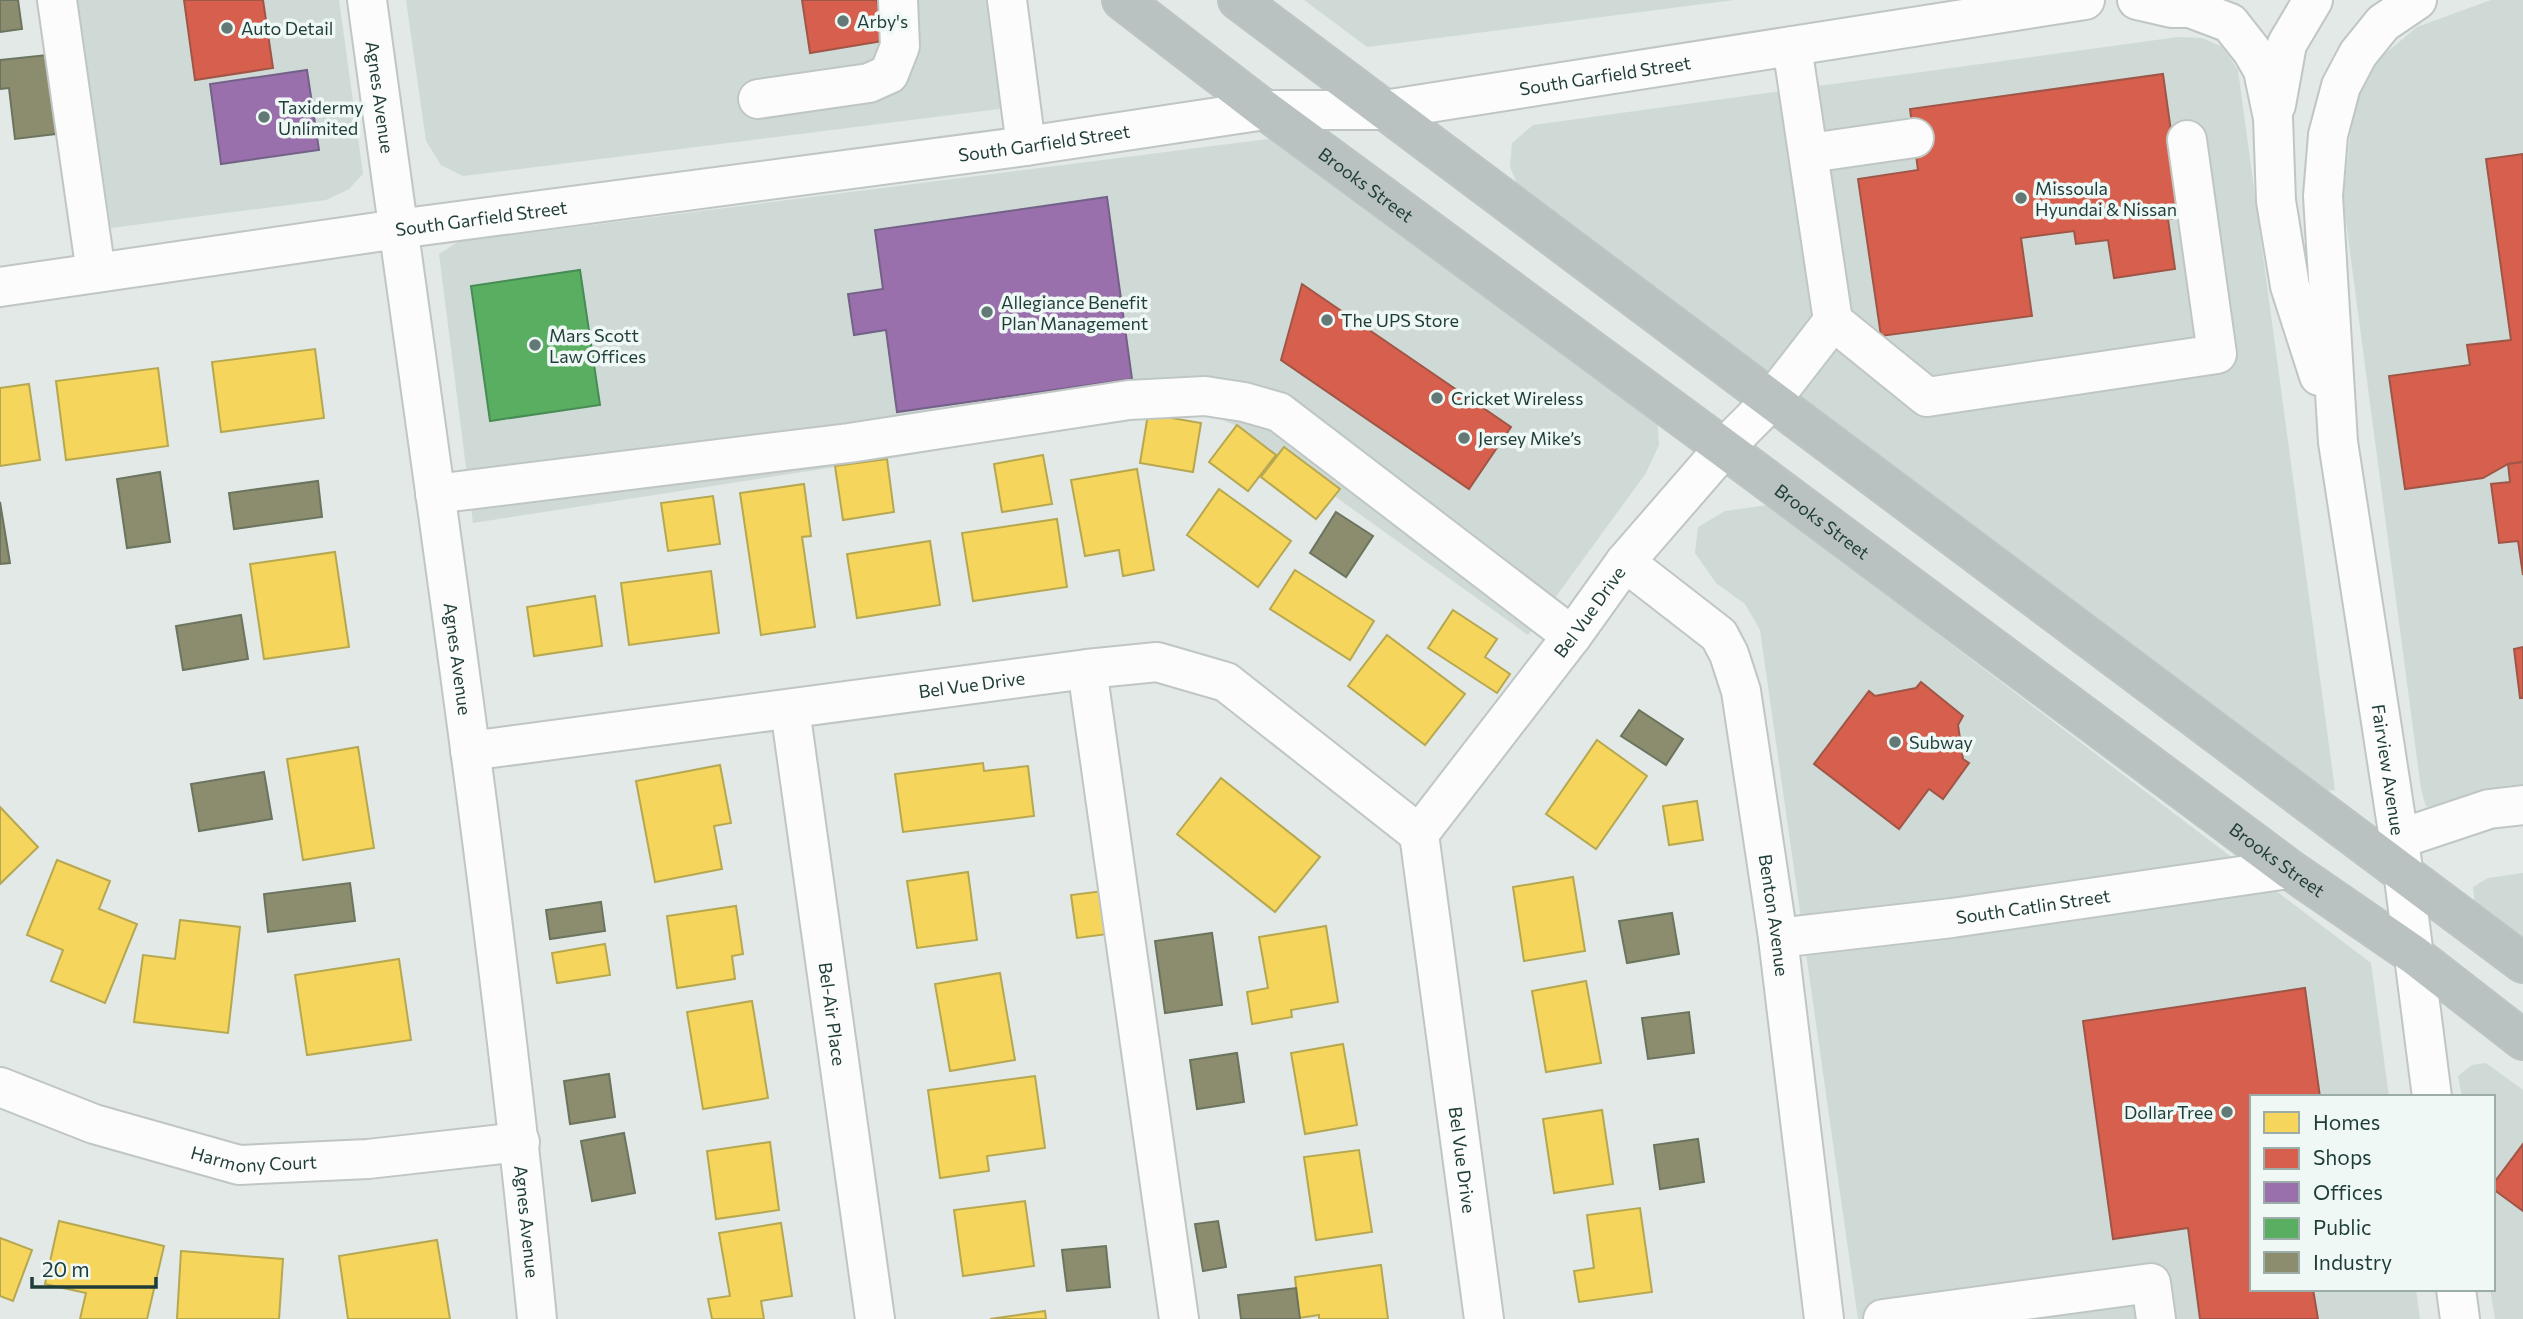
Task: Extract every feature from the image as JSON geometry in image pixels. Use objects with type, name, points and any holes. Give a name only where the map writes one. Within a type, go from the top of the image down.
[{"type":"highway","name":"Brooks Street","points":[[1122,0],[1265,110],[1724,447],[2289,869],[2414,955],[2523,1040]]},
{"type":"highway","points":[[1238,0],[1771,401],[2402,857],[2523,963]]},
{"type":"street","points":[[57,0],[96,273]]},
{"type":"street","name":"Agnes Avenue","points":[[367,0],[470,751],[520,1142],[537,1319]]},
{"type":"street","points":[[758,99],[869,83],[889,74],[900,46],[898,0]]},
{"type":"street","points":[[1007,0],[1026,146]]},
{"type":"street","name":"South Garfield Street","points":[[0,287],[398,229],[1026,146],[1265,110],[1384,110],[2085,0]]},
{"type":"street","points":[[2137,0],[2172,8],[2190,8],[2230,23],[2263,70],[2273,118],[2276,201],[2290,286],[2338,442]]},
{"type":"street","points":[[2273,118],[2287,44],[2313,0]]},
{"type":"street","points":[[2338,442],[2323,196],[2328,135],[2341,86],[2358,54],[2384,23],[2417,0]]},
{"type":"street","points":[[1792,46],[1833,321],[1927,397],[2217,354],[2187,140]]},
{"type":"street","points":[[1810,153],[1914,138]]},
{"type":"street","name":"Bel Vue Drive","points":[[1419,834],[1572,636],[1625,562],[1724,447],[1771,401],[1833,321]]},
{"type":"street","points":[[435,494],[849,443],[1129,400],[1205,396],[1279,412],[1572,636]]},
{"type":"street","name":"Fairview Avenue","points":[[2338,442],[2402,857],[2432,1095]]},
{"type":"street","name":"Benton Avenue","points":[[1625,562],[1719,635],[1729,654],[1741,691],[1777,938],[1824,1319]]},
{"type":"street","name":"Bel Vue Drive","points":[[470,751],[1157,662],[1226,682],[1419,834],[1484,1319]]},
{"type":"street","points":[[1087,669],[1179,1319]]},
{"type":"street","name":"Bel-Air Place","points":[[790,709],[875,1319]]},
{"type":"street","points":[[2402,857],[2506,807]]},
{"type":"street","name":"South Catlin Street","points":[[1777,938],[1952,919],[2289,869]]},
{"type":"street","name":"Harmony Court","points":[[0,1087],[94,1124],[239,1166],[368,1159],[520,1142]]},
{"type":"street","points":[[1883,1319],[2151,1283],[2156,1319]]},
{"type":"street","points":[[2456,1291],[2460,1319]]},
{"type":"shaded area","points":[[77,0],[339,0],[363,174],[349,189],[326,200],[111,228]]},
{"type":"shaded area","points":[[406,0],[994,0],[1007,108],[463,176],[441,165],[426,141]]},
{"type":"shaded area","points":[[1304,0],[1734,0],[1367,47]]},
{"type":"shaded area","points":[[2491,0],[2523,0],[2523,799],[2444,810],[2426,806],[2421,789],[2343,199],[2354,101],[2374,63],[2417,27]]},
{"type":"shaded area","points":[[2178,37],[2202,38],[2223,47],[2238,70],[2335,790],[2319,792],[1519,189],[1510,167],[1512,143],[1533,125]]},
{"type":"shaded area","points":[[1284,137],[1657,414],[1659,445],[1646,473],[1528,635],[1237,426],[1213,416],[1148,414],[887,459],[473,523],[439,254],[458,242]]},
{"type":"shaded area","points":[[1768,505],[2371,963],[2389,1095],[2250,1095],[2250,1291],[2416,1291],[2420,1319],[1858,1319],[1760,630],[1745,604],[1716,583],[1695,553],[1698,527],[1725,511]]},
{"type":"shaded area","points":[[2523,873],[2523,942],[2475,906],[2473,887],[2488,878]]},
{"type":"shaded area","points":[[2486,1063],[2523,1090],[2523,1319],[2495,1319],[2490,1291],[2495,1291],[2495,1095],[2462,1095],[2458,1076],[2472,1065]]},
{"type":"building: Homes","points":[[315,349],[324,418],[221,432],[212,362]]},
{"type":"building: Homes","points":[[158,368],[168,446],[66,460],[56,381]]},
{"type":"building: Homes","points":[[29,384],[40,460],[0,466],[0,388]]},
{"type":"building: Homes","points":[[1148,414],[1201,423],[1193,472],[1140,463]]},
{"type":"building: Homes","points":[[1237,425],[1276,455],[1248,491],[1209,462]]},
{"type":"building: Homes","points":[[1284,447],[1340,489],[1316,519],[1261,477]]},
{"type":"building: Homes","points":[[1043,455],[1052,504],[1002,512],[994,464]]},
{"type":"building: Homes","points":[[887,459],[894,512],[843,520],[835,466]]},
{"type":"building: Homes","points":[[1137,469],[1154,570],[1123,576],[1119,550],[1085,556],[1071,480]]},
{"type":"building: Homes","points":[[804,484],[811,536],[802,537],[815,627],[761,635],[740,493]]},
{"type":"building: Homes","points":[[1219,489],[1291,541],[1258,587],[1187,535]]},
{"type":"building: Homes","points":[[713,496],[720,544],[668,551],[661,503]]},
{"type":"building: Homes","points":[[1057,519],[1067,587],[973,601],[962,533]]},
{"type":"building: Homes","points":[[930,541],[940,605],[857,618],[847,554]]},
{"type":"building: Homes","points":[[335,552],[349,647],[264,659],[250,564]]},
{"type":"building: Homes","points":[[1295,570],[1374,621],[1350,660],[1270,609]]},
{"type":"building: Homes","points":[[711,571],[719,633],[629,645],[621,583]]},
{"type":"building: Homes","points":[[595,596],[602,646],[534,656],[527,607]]},
{"type":"building: Homes","points":[[1453,610],[1497,639],[1485,657],[1510,674],[1497,693],[1428,648]]},
{"type":"building: Homes","points":[[1387,635],[1465,694],[1425,745],[1348,686]]},
{"type":"building: Homes","points":[[1597,740],[1647,776],[1596,849],[1546,814]]},
{"type":"building: Homes","points":[[358,747],[374,848],[303,860],[287,759]]},
{"type":"building: Homes","points":[[983,763],[984,771],[1028,766],[1034,816],[903,832],[895,774]]},
{"type":"building: Homes","points":[[720,765],[731,823],[714,826],[722,869],[655,882],[636,781]]},
{"type":"building: Homes","points":[[1221,778],[1320,857],[1275,912],[1177,834]]},
{"type":"building: Homes","points":[[1697,801],[1703,840],[1669,845],[1663,806]]},
{"type":"building: Homes","points":[[0,807],[38,847],[0,884]]},
{"type":"building: Homes","points":[[57,860],[110,881],[99,909],[137,924],[105,1003],[51,981],[63,950],[27,935]]},
{"type":"building: Homes","points":[[968,872],[977,940],[917,948],[907,881]]},
{"type":"building: Homes","points":[[1573,877],[1585,951],[1524,961],[1513,887]]},
{"type":"building: Homes","points":[[1103,891],[1108,934],[1077,938],[1071,895]]},
{"type":"building: Homes","points":[[736,906],[743,954],[732,956],[735,979],[677,988],[667,916]]},
{"type":"building: Homes","points":[[180,920],[240,927],[228,1033],[134,1022],[143,955],[175,959]]},
{"type":"building: Homes","points":[[1326,926],[1338,1002],[1291,1010],[1292,1017],[1252,1024],[1247,992],[1268,988],[1259,937]]},
{"type":"building: Homes","points":[[605,944],[610,975],[557,983],[552,953]]},
{"type":"building: Homes","points":[[399,959],[411,1040],[307,1055],[295,975]]},
{"type":"building: Homes","points":[[1000,973],[1015,1060],[950,1071],[935,984]]},
{"type":"building: Homes","points":[[1586,981],[1601,1063],[1546,1072],[1532,991]]},
{"type":"building: Homes","points":[[752,1001],[768,1098],[703,1109],[687,1012]]},
{"type":"building: Homes","points":[[1343,1044],[1357,1125],[1305,1134],[1291,1053]]},
{"type":"building: Homes","points":[[1035,1076],[1045,1148],[987,1156],[989,1171],[940,1178],[928,1090]]},
{"type":"building: Homes","points":[[1602,1110],[1613,1184],[1554,1193],[1543,1119]]},
{"type":"building: Homes","points":[[770,1142],[779,1210],[716,1219],[707,1151]]},
{"type":"building: Homes","points":[[1359,1150],[1372,1232],[1316,1240],[1304,1157]]},
{"type":"building: Homes","points":[[1025,1201],[1034,1266],[963,1276],[954,1210]]},
{"type":"building: Homes","points":[[1640,1208],[1652,1292],[1579,1302],[1574,1271],[1594,1268],[1587,1215]]},
{"type":"building: Homes","points":[[59,1221],[164,1246],[147,1319],[80,1319],[86,1293],[45,1284]]},
{"type":"building: Homes","points":[[781,1223],[792,1296],[761,1301],[764,1319],[712,1319],[708,1299],[730,1296],[719,1233]]},
{"type":"building: Homes","points":[[0,1238],[32,1250],[13,1301],[0,1296]]},
{"type":"building: Homes","points":[[437,1240],[450,1319],[348,1319],[339,1256]]},
{"type":"building: Homes","points":[[181,1251],[283,1259],[279,1319],[177,1319]]},
{"type":"building: Homes","points":[[1381,1265],[1388,1319],[1319,1319],[1319,1315],[1299,1318],[1295,1277]]},
{"type":"building: Homes","points":[[1045,1311],[1046,1319],[990,1319]]},
{"type":"building: Shops","name":"Auto Detail","points":[[184,0],[263,0],[273,68],[195,80]]},
{"type":"building: Shops","name":"Arby's","points":[[802,0],[877,0],[883,41],[810,53]]},
{"type":"building: Shops","name":"Missoula Hyundai & Nissan","points":[[2163,74],[2183,217],[2168,219],[2175,269],[2114,278],[2108,240],[2076,244],[2074,231],[2021,238],[2032,316],[1881,336],[1858,179],[1918,170],[1910,109]]},
{"type":"building: Shops","points":[[2523,154],[2523,462],[2508,464],[2483,478],[2405,489],[2389,376],[2470,365],[2467,345],[2511,340],[2486,159]]},
{"type":"building: Shops","points":[[1302,284],[1511,427],[1469,489],[1281,360]]},
{"type":"building: Shops","points":[[2523,462],[2523,575],[2518,541],[2499,543],[2491,484],[2510,482],[2508,464]]},
{"type":"building: Shops","points":[[2523,647],[2523,698],[2520,698],[2514,649]]},
{"type":"building: Shops","name":"Subway","points":[[1921,682],[1963,716],[1958,725],[1963,759],[1969,763],[1943,799],[1929,789],[1899,829],[1814,764],[1869,691],[1875,696],[1916,688]]},
{"type":"building: Shops","points":[[2305,988],[2320,1095],[2250,1095],[2250,1291],[2313,1291],[2318,1319],[2200,1319],[2188,1228],[2113,1239],[2083,1021]]},
{"type":"building: Shops","points":[[2523,1144],[2523,1211],[2495,1190],[2495,1181]]},
{"type":"building: Offices","name":"Taxidermy Unlimited","points":[[307,70],[319,150],[221,164],[210,84]]},
{"type":"building: Offices","name":"Allegiance Benefit Plan Management","points":[[1107,197],[1132,379],[897,412],[886,330],[854,335],[848,294],[883,289],[875,230]]},
{"type":"building: Public","name":"Mars Scott Law Offices","points":[[580,270],[600,405],[490,421],[471,286]]},
{"type":"building: Industry","points":[[0,0],[18,0],[22,29],[0,32]]},
{"type":"building: Industry","points":[[47,55],[57,134],[15,139],[9,88],[0,89],[0,60]]},
{"type":"building: Industry","points":[[160,472],[170,542],[127,548],[117,479]]},
{"type":"building: Industry","points":[[318,481],[322,517],[234,529],[229,493]]},
{"type":"building: Industry","points":[[0,502],[10,563],[0,564]]},
{"type":"building: Industry","points":[[1336,512],[1373,536],[1346,577],[1310,553]]},
{"type":"building: Industry","points":[[241,615],[248,659],[183,670],[176,626]]},
{"type":"building: Industry","points":[[1639,710],[1683,739],[1666,765],[1621,736]]},
{"type":"building: Industry","points":[[264,772],[272,819],[199,831],[191,784]]},
{"type":"building: Industry","points":[[350,883],[355,921],[268,932],[264,894]]},
{"type":"building: Industry","points":[[601,902],[605,931],[550,939],[546,910]]},
{"type":"building: Industry","points":[[1672,913],[1679,954],[1627,963],[1619,921]]},
{"type":"building: Industry","points":[[1212,933],[1222,1005],[1165,1013],[1155,941]]},
{"type":"building: Industry","points":[[1689,1012],[1694,1053],[1648,1059],[1642,1018]]},
{"type":"building: Industry","points":[[1237,1053],[1244,1102],[1197,1109],[1190,1060]]},
{"type":"building: Industry","points":[[609,1074],[615,1117],[570,1124],[564,1081]]},
{"type":"building: Industry","points":[[624,1133],[635,1193],[592,1201],[581,1141]]},
{"type":"building: Industry","points":[[1698,1139],[1704,1182],[1660,1189],[1654,1145]]},
{"type":"building: Industry","points":[[1218,1221],[1226,1267],[1203,1271],[1195,1224]]},
{"type":"building: Industry","points":[[1106,1246],[1110,1287],[1067,1291],[1062,1250]]},
{"type":"building: Industry","points":[[1296,1288],[1300,1319],[1241,1319],[1238,1295]]},
{"type":"place","name":"Arby's","points":[[843,21]]},
{"type":"place","name":"Auto Detail","points":[[227,28]]},
{"type":"place","name":"Taxidermy Unlimited","points":[[264,117]]},
{"type":"place","name":"Missoula Hyundai & Nissan","points":[[2021,198]]},
{"type":"place","name":"Allegiance Benefit Plan Management","points":[[987,312]]},
{"type":"place","name":"The UPS Store","points":[[1327,320]]},
{"type":"place","name":"Mars Scott Law Offices","points":[[535,345]]},
{"type":"place","name":"Cricket Wireless","points":[[1437,398]]},
{"type":"place","name":"Jersey Mike’s","points":[[1464,438]]},
{"type":"place","name":"Subway","points":[[1895,742]]},
{"type":"place","name":"Dollar Tree","points":[[2227,1112]]}]
